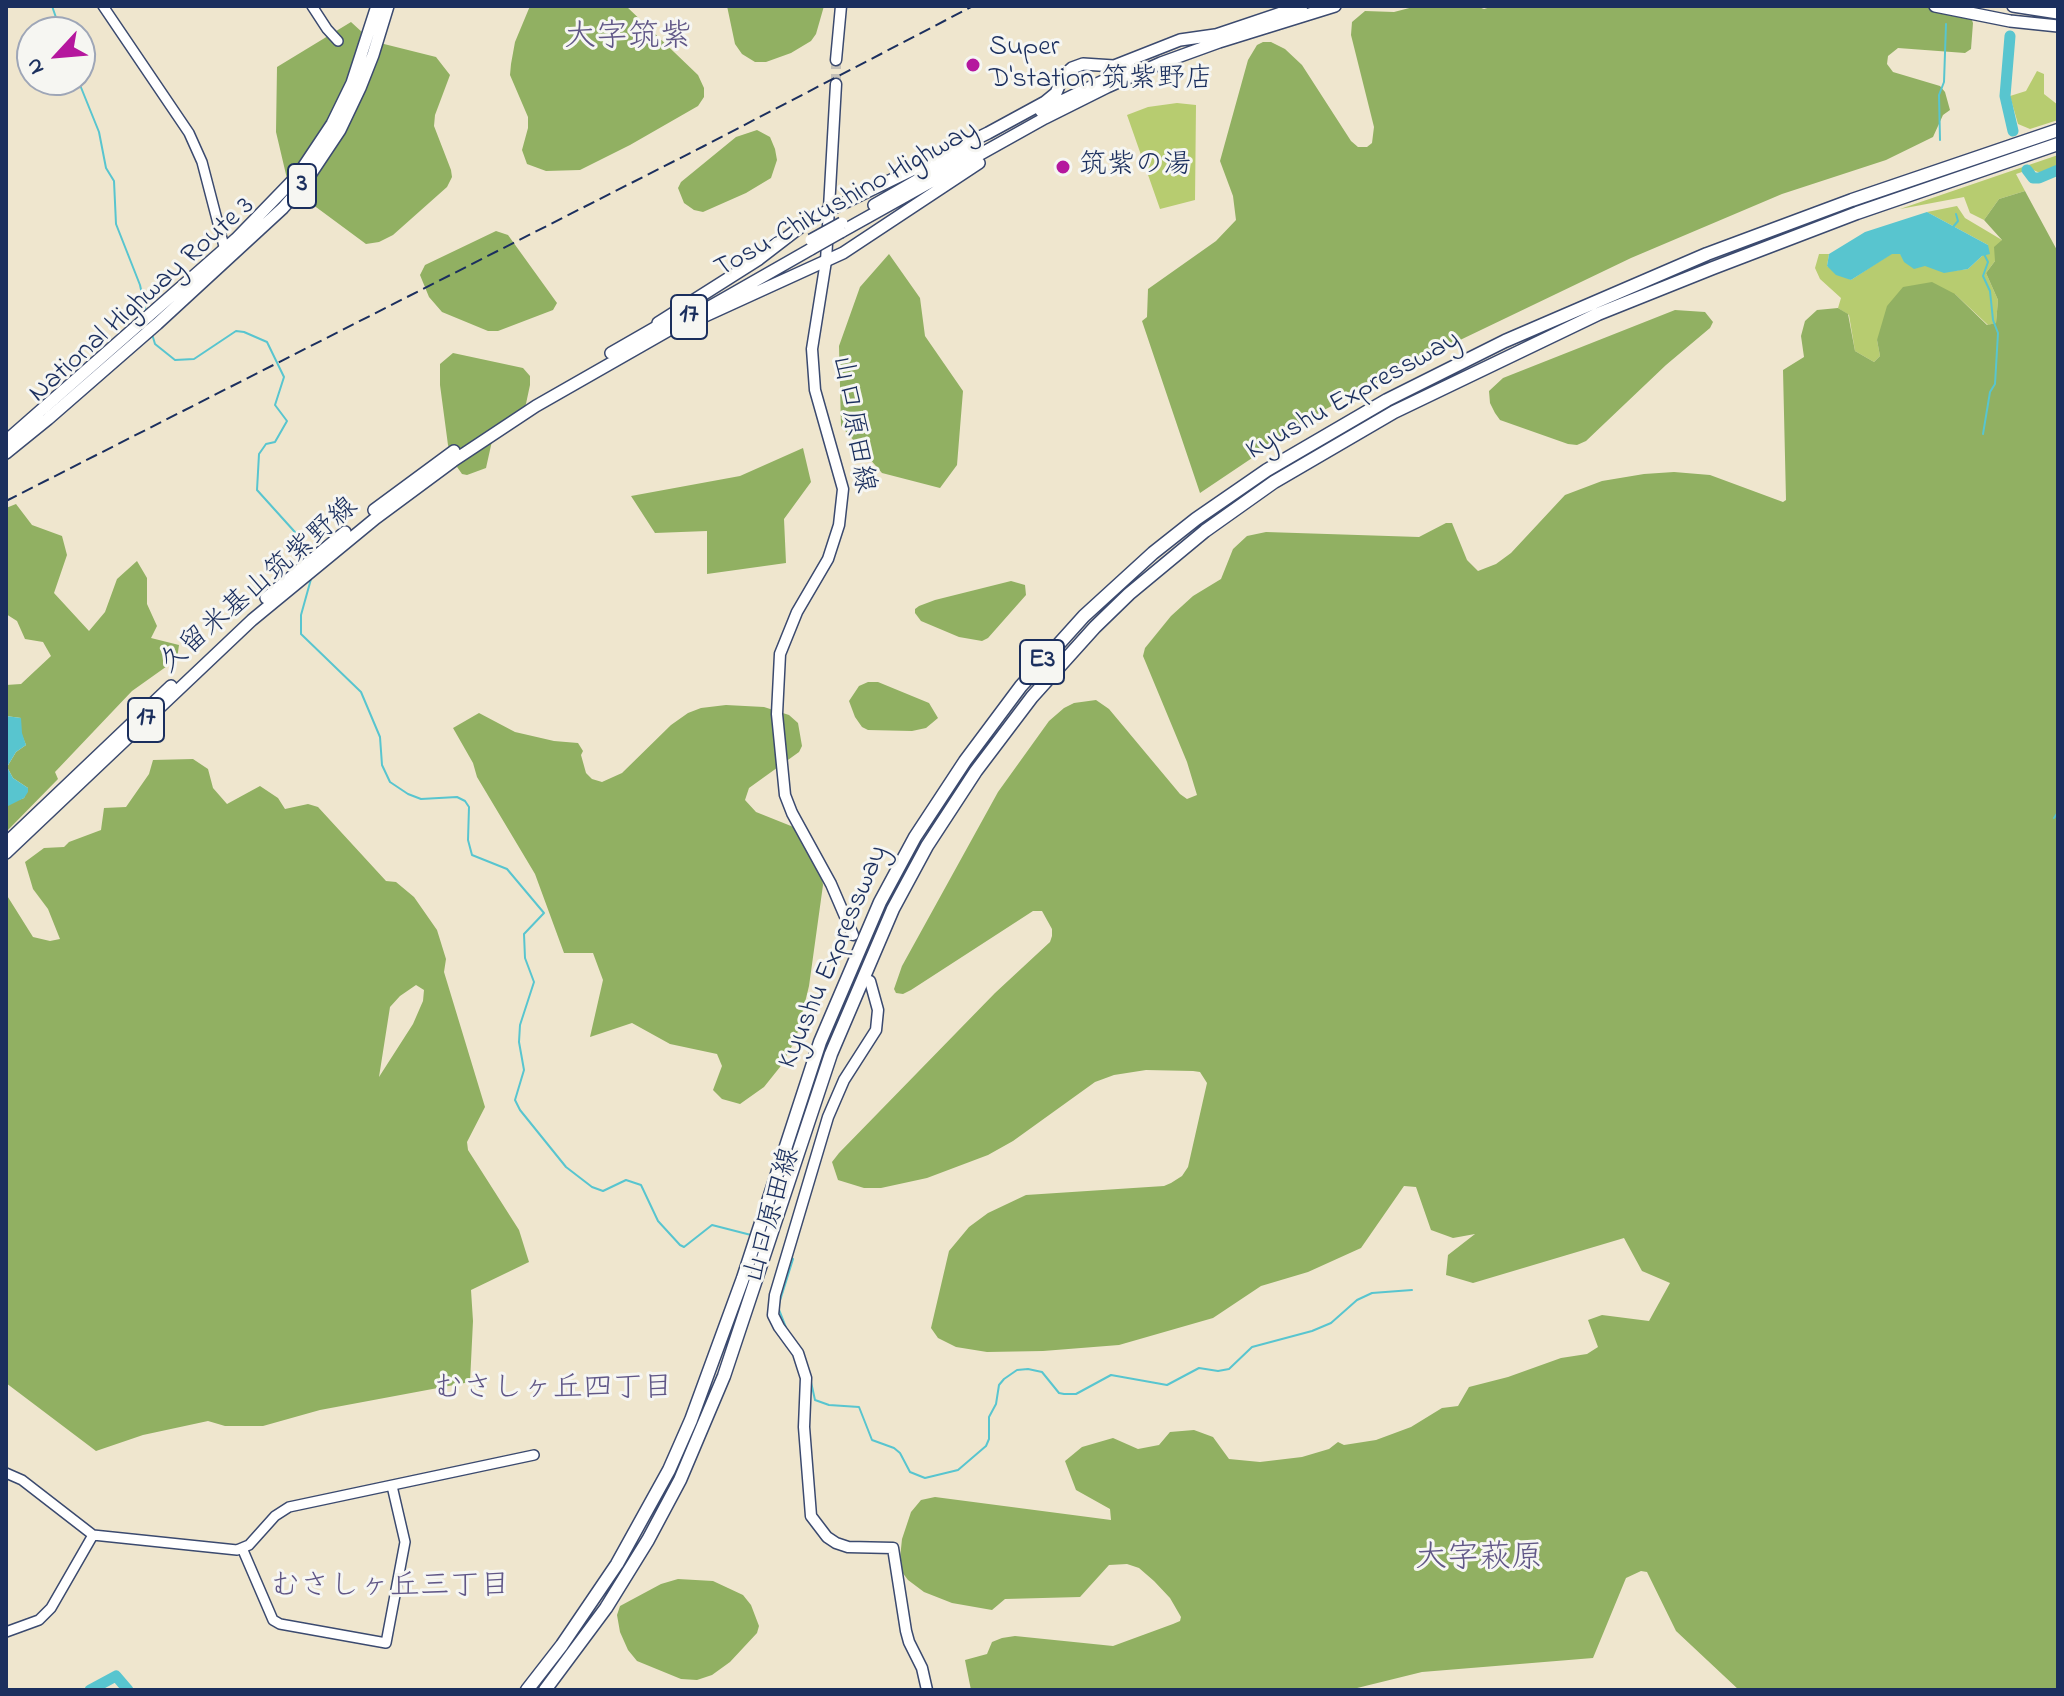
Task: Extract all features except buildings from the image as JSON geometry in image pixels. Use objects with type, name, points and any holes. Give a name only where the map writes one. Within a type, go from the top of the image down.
[{"type":"highway","name":"Kyushu Expressway","points":[[527,1690],[596,1597],[637,1531],[669,1470],[712,1368],[820,1042],[897,870],[937,801],[993,722],[1084,616],[1153,553],[1267,470],[1387,400],[1505,341],[1707,254],[1852,200],[2058,130]]},
{"type":"highway","name":"Kyushu Expressway","points":[[545,1690],[627,1574],[692,1454],[724,1376],[831,1054],[893,909],[927,846],[976,771],[1032,697],[1095,627],[1205,531],[1274,482],[1394,412],[1598,314],[1857,213],[2058,144]]},
{"type":"main road","name":"National Highway Route 3","points":[[226,254],[298,175],[332,124],[364,51],[377,6]]},
{"type":"main road","name":"National Highway Route 3","points":[[6,453],[13,440],[283,208],[321,161],[340,130],[373,55],[388,6]]},
{"type":"main road","points":[[836,60],[841,6]]},
{"type":"main road","name":"Tosu-Chikushino Highway","points":[[842,227],[1036,113],[1103,80],[1215,35],[1302,6]]},
{"type":"main road","name":"Tosu-Chikushino Highway","points":[[569,382],[811,244],[1045,118],[1161,63],[1270,24],[1335,6]]},
{"type":"main road","points":[[1935,6],[2010,21],[2058,26]]},
{"type":"main road","points":[[2013,6],[2058,13]]},
{"type":"main road","points":[[633,344],[759,259],[811,219],[965,145],[1045,102],[1056,93],[1063,76],[1072,68],[1083,64],[1114,66],[1180,40],[1215,35]]},
{"type":"main road","name":"山口原田線","points":[[836,84],[826,261],[812,349],[815,390],[843,489],[839,525],[828,559],[797,612],[780,654],[777,714],[785,795],[831,884],[853,935]]},
{"type":"main road","points":[[633,344],[843,253],[1012,143],[1045,118]]},
{"type":"main road","name":"久留米基山筑紫野線","points":[[6,843],[319,557],[536,401],[569,382]]},
{"type":"main road","name":"久留米基山筑紫野線","points":[[6,853],[285,586]]},
{"type":"main road","name":"山口原田線","points":[[870,981],[878,1010],[876,1030],[844,1080],[828,1117],[775,1295],[773,1315],[798,1353],[806,1378],[804,1427],[811,1516],[827,1537],[836,1543],[848,1547],[893,1548],[909,1642],[922,1668],[927,1690]]},
{"type":"street","points":[[103,6],[189,133],[202,162],[226,254]]},
{"type":"street","points":[[312,6],[338,41]]},
{"type":"street","points":[[6,1473],[22,1480],[93,1535],[230,1550],[249,1545],[281,1510],[534,1455]]},
{"type":"street","points":[[242,1548],[273,1620],[280,1624],[386,1643],[405,1542],[392,1486]]},
{"type":"street","points":[[6,1632],[39,1620],[51,1608],[93,1535]]},
{"type":"green space","points":[[530,6],[626,6],[698,75],[704,97],[698,106],[580,170],[546,171],[527,164],[522,150],[528,117],[510,75],[515,42]]},
{"type":"green space","points":[[727,6],[824,6],[811,41],[791,53],[766,62],[755,62],[742,54],[735,44]]},
{"type":"green space","points":[[1417,6],[1476,6],[1484,9],[1494,6],[1948,6],[1970,15],[1973,23],[1971,49],[1965,53],[1898,48],[1888,56],[1887,64],[1893,72],[1940,86],[1945,92],[1950,110],[1943,115],[1933,137],[1886,160],[1782,194],[1631,258],[1458,341],[1322,411],[1200,493],[1142,321],[1147,317],[1148,289],[1216,241],[1236,220],[1233,196],[1220,161],[1248,60],[1257,45],[1263,42],[1271,42],[1285,49],[1302,65],[1351,141],[1358,147],[1367,147],[1372,143],[1374,127],[1351,35],[1352,22],[1365,11],[1394,12]]},
{"type":"green space","points":[[351,22],[380,43],[436,57],[450,75],[434,126],[452,177],[447,187],[393,235],[366,244],[288,183],[276,132],[277,67]]},
{"type":"green space","points":[[2037,71],[2044,74],[2044,94],[2058,105],[2058,120],[2030,129],[2018,124],[2010,96],[2026,91]]},
{"type":"green space","points":[[1177,103],[1196,105],[1195,200],[1160,209],[1127,115],[1148,107]]},
{"type":"green space","points":[[757,130],[770,137],[775,149],[777,160],[771,178],[703,212],[684,203],[678,188],[681,182],[736,137]]},
{"type":"green space","points":[[2058,155],[2058,167],[2040,173],[2031,169],[2016,174],[2025,191],[1999,199],[1984,220],[1970,213],[1964,197],[1900,209]]},
{"type":"green space","points":[[2025,191],[2058,252],[2058,1690],[1739,1690],[1676,1631],[1647,1572],[1641,1571],[1626,1578],[1593,1658],[1422,1672],[1349,1690],[971,1690],[965,1660],[987,1654],[992,1642],[1002,1638],[1015,1636],[1113,1646],[1173,1624],[1181,1617],[1170,1598],[1154,1581],[1139,1568],[1127,1564],[1109,1565],[1080,1597],[1005,1599],[992,1610],[952,1603],[924,1592],[908,1580],[899,1568],[902,1539],[911,1512],[921,1500],[935,1497],[1111,1520],[1110,1509],[1076,1490],[1065,1461],[1082,1447],[1113,1438],[1138,1449],[1159,1445],[1170,1432],[1194,1430],[1213,1437],[1229,1459],[1260,1462],[1302,1457],[1329,1449],[1338,1442],[1344,1445],[1376,1440],[1411,1427],[1442,1408],[1458,1406],[1469,1387],[1561,1358],[1587,1354],[1598,1347],[1588,1320],[1602,1315],[1649,1321],[1670,1283],[1642,1271],[1624,1238],[1473,1283],[1446,1275],[1448,1255],[1475,1234],[1453,1238],[1431,1230],[1416,1187],[1404,1186],[1361,1248],[1308,1272],[1261,1286],[1213,1318],[1119,1345],[1043,1351],[987,1352],[956,1347],[938,1338],[931,1328],[949,1251],[969,1227],[988,1213],[1026,1195],[1164,1186],[1171,1183],[1182,1176],[1188,1167],[1207,1083],[1200,1072],[1193,1071],[1146,1070],[1114,1075],[1095,1082],[1013,1141],[988,1155],[927,1178],[881,1188],[864,1188],[838,1180],[832,1162],[839,1153],[995,993],[1050,942],[1052,929],[1042,911],[1033,911],[911,990],[903,994],[896,993],[894,989],[902,966],[998,792],[1049,721],[1074,703],[1096,700],[1109,709],[1180,794],[1187,799],[1197,795],[1187,762],[1143,656],[1145,648],[1171,616],[1193,596],[1221,579],[1233,549],[1247,536],[1266,532],[1419,537],[1452,523],[1467,560],[1478,571],[1496,564],[1511,553],[1565,495],[1602,481],[1674,472],[1710,475],[1783,502],[1786,500],[1783,370],[1804,357],[1801,336],[1805,321],[1817,310],[1838,308],[1848,314],[1855,351],[1874,362],[1880,356],[1877,340],[1887,306],[1903,287],[1932,282],[1955,294],[1987,325],[1996,323],[1998,300],[1986,273],[1995,261],[1994,247],[2002,240],[1984,220],[1999,199]]},
{"type":"green space","points":[[1957,206],[1965,218],[2002,240],[1995,261],[1986,273],[1998,300],[1996,323],[1988,325],[1955,294],[1877,340],[1880,356],[1874,362],[1855,351],[1849,315],[1838,308],[1841,298],[1820,279],[1815,268],[1819,254],[1829,254],[1827,266],[1851,280],[1892,253],[1944,272],[1968,269],[1982,256],[1988,245],[1927,212]]},
{"type":"green space","points":[[496,231],[508,235],[557,303],[553,310],[498,331],[488,331],[442,312],[429,297],[420,275],[425,265]]},
{"type":"green space","points":[[889,254],[920,298],[925,336],[963,391],[957,465],[940,488],[882,473],[841,426],[839,346],[860,287]]},
{"type":"green space","points":[[1675,310],[1705,312],[1713,322],[1586,441],[1577,445],[1568,444],[1500,420],[1495,413],[1489,391],[1503,378]]},
{"type":"green space","points":[[453,353],[523,368],[530,376],[524,413],[492,441],[486,468],[467,475],[462,474],[455,464],[448,445],[440,385],[440,364]]},
{"type":"green space","points":[[803,448],[811,482],[784,519],[786,563],[707,574],[707,531],[655,533],[631,496],[740,476]]},
{"type":"green space","points":[[16,504],[32,525],[62,536],[67,555],[54,593],[89,631],[105,612],[117,579],[137,561],[147,578],[147,604],[157,626],[151,638],[179,645],[177,659],[132,691],[55,772],[58,779],[6,832],[6,807],[24,798],[28,788],[13,778],[7,767],[16,752],[26,745],[21,733],[21,718],[6,716],[6,685],[21,684],[51,656],[43,642],[25,639],[17,621],[6,614],[6,508]]},
{"type":"green space","points":[[1011,581],[1025,585],[1026,595],[982,641],[959,637],[921,621],[915,613],[919,606],[935,600]]},
{"type":"green space","points":[[878,682],[929,703],[938,718],[926,728],[912,731],[868,730],[862,727],[849,701],[859,686]]},
{"type":"green space","points":[[726,705],[764,707],[789,715],[798,723],[802,746],[799,752],[749,788],[745,800],[756,812],[801,830],[821,870],[823,885],[809,986],[796,1039],[764,1087],[740,1104],[722,1099],[713,1090],[722,1066],[717,1054],[670,1044],[632,1023],[590,1037],[603,980],[593,953],[564,953],[535,874],[477,777],[473,763],[453,728],[479,713],[515,732],[578,743],[583,751],[581,755],[586,773],[602,782],[622,773],[671,725],[688,713]]},
{"type":"green space","points":[[193,759],[208,769],[213,788],[227,804],[260,786],[278,798],[285,809],[308,804],[318,807],[386,881],[396,882],[414,897],[437,930],[446,959],[444,972],[485,1107],[467,1142],[468,1150],[519,1230],[529,1262],[471,1290],[470,1382],[320,1410],[263,1426],[225,1426],[208,1421],[143,1435],[96,1451],[6,1383],[6,894],[33,937],[50,941],[60,939],[48,909],[33,889],[25,862],[44,848],[64,847],[69,842],[101,830],[104,808],[126,807],[149,774],[153,760]],"holes":[[[416,985],[424,990],[423,1001],[413,1024],[379,1077],[390,1007]]]},
{"type":"green space","points":[[678,1579],[713,1581],[743,1595],[751,1605],[759,1626],[757,1633],[730,1662],[712,1675],[697,1680],[681,1679],[637,1661],[620,1632],[617,1615],[620,1606],[661,1584]]},
{"type":"water","points":[[1927,212],[1988,245],[1990,254],[1982,256],[1968,269],[1944,273],[1925,266],[1914,269],[1904,262],[1900,254],[1892,254],[1851,280],[1836,275],[1827,266],[1829,254],[1865,232]]},
{"type":"water","points":[[6,716],[21,718],[26,745],[16,752],[7,767],[13,778],[28,788],[28,792],[24,798],[6,807]]},
{"type":"waterway","points":[[52,6],[55,16]]},
{"type":"waterway","points":[[1940,140],[1939,95],[1944,82],[1946,24]]},
{"type":"waterway","points":[[2010,36],[2005,96],[2013,131]]},
{"type":"waterway","points":[[84,96],[99,132],[106,168],[114,181],[116,224],[140,285],[146,313]]},
{"type":"waterway","points":[[2027,170],[2033,178],[2058,170]]},
{"type":"waterway","points":[[1953,227],[1958,221],[1956,214]]},
{"type":"waterway","points":[[1983,434],[1990,392],[1995,384],[1998,333],[1993,320],[1990,291],[1983,276],[1988,262],[1984,254]]},
{"type":"waterway","points":[[152,334],[155,344],[175,360],[194,359],[236,331],[267,342],[284,377],[275,405],[287,421],[275,442],[266,444],[259,454],[257,490],[303,541],[307,557]]},
{"type":"waterway","points":[[311,579],[301,615],[301,634],[361,692],[380,737],[382,765],[390,782],[421,799],[457,797],[465,801],[469,807],[468,840],[472,855],[507,869],[544,913],[524,934],[525,958],[534,982],[520,1025],[519,1042],[524,1070],[515,1100],[520,1110],[566,1167],[592,1187],[603,1191],[626,1180],[641,1185],[658,1221],[680,1245],[684,1247],[712,1225],[751,1235]]},
{"type":"waterway","points":[[2054,818],[2058,812]]},
{"type":"waterway","points":[[787,1330],[778,1307],[793,1259],[791,1257]]},
{"type":"waterway","points":[[811,1382],[815,1400],[829,1405],[859,1407],[872,1440],[894,1448],[910,1472],[925,1478],[958,1470],[986,1446],[989,1417],[996,1404],[999,1385],[1017,1370],[1042,1372],[1059,1393],[1064,1394],[1076,1394],[1111,1375],[1167,1385],[1199,1368],[1229,1369],[1252,1347],[1331,1323],[1357,1300],[1372,1293],[1412,1290]]},
{"type":"waterway","points":[[90,1690],[116,1676],[128,1690]]},
{"type":"tunnel","points":[[836,60],[836,84]]},
{"type":"railway","points":[[6,501],[973,6]]},
{"type":"place","name":"Super D'station 筑紫野店","points":[[973,65]]},
{"type":"place","name":"筑紫の湯","points":[[1063,167]]},
{"type":"district","name":"大字筑紫","points":[[628,40]]},
{"type":"district","name":"むさしヶ丘四丁目","points":[[553,1391]]},
{"type":"district","name":"大字萩原","points":[[1479,1561]]},
{"type":"district","name":"むさしヶ丘三丁目","points":[[390,1589]]}]
